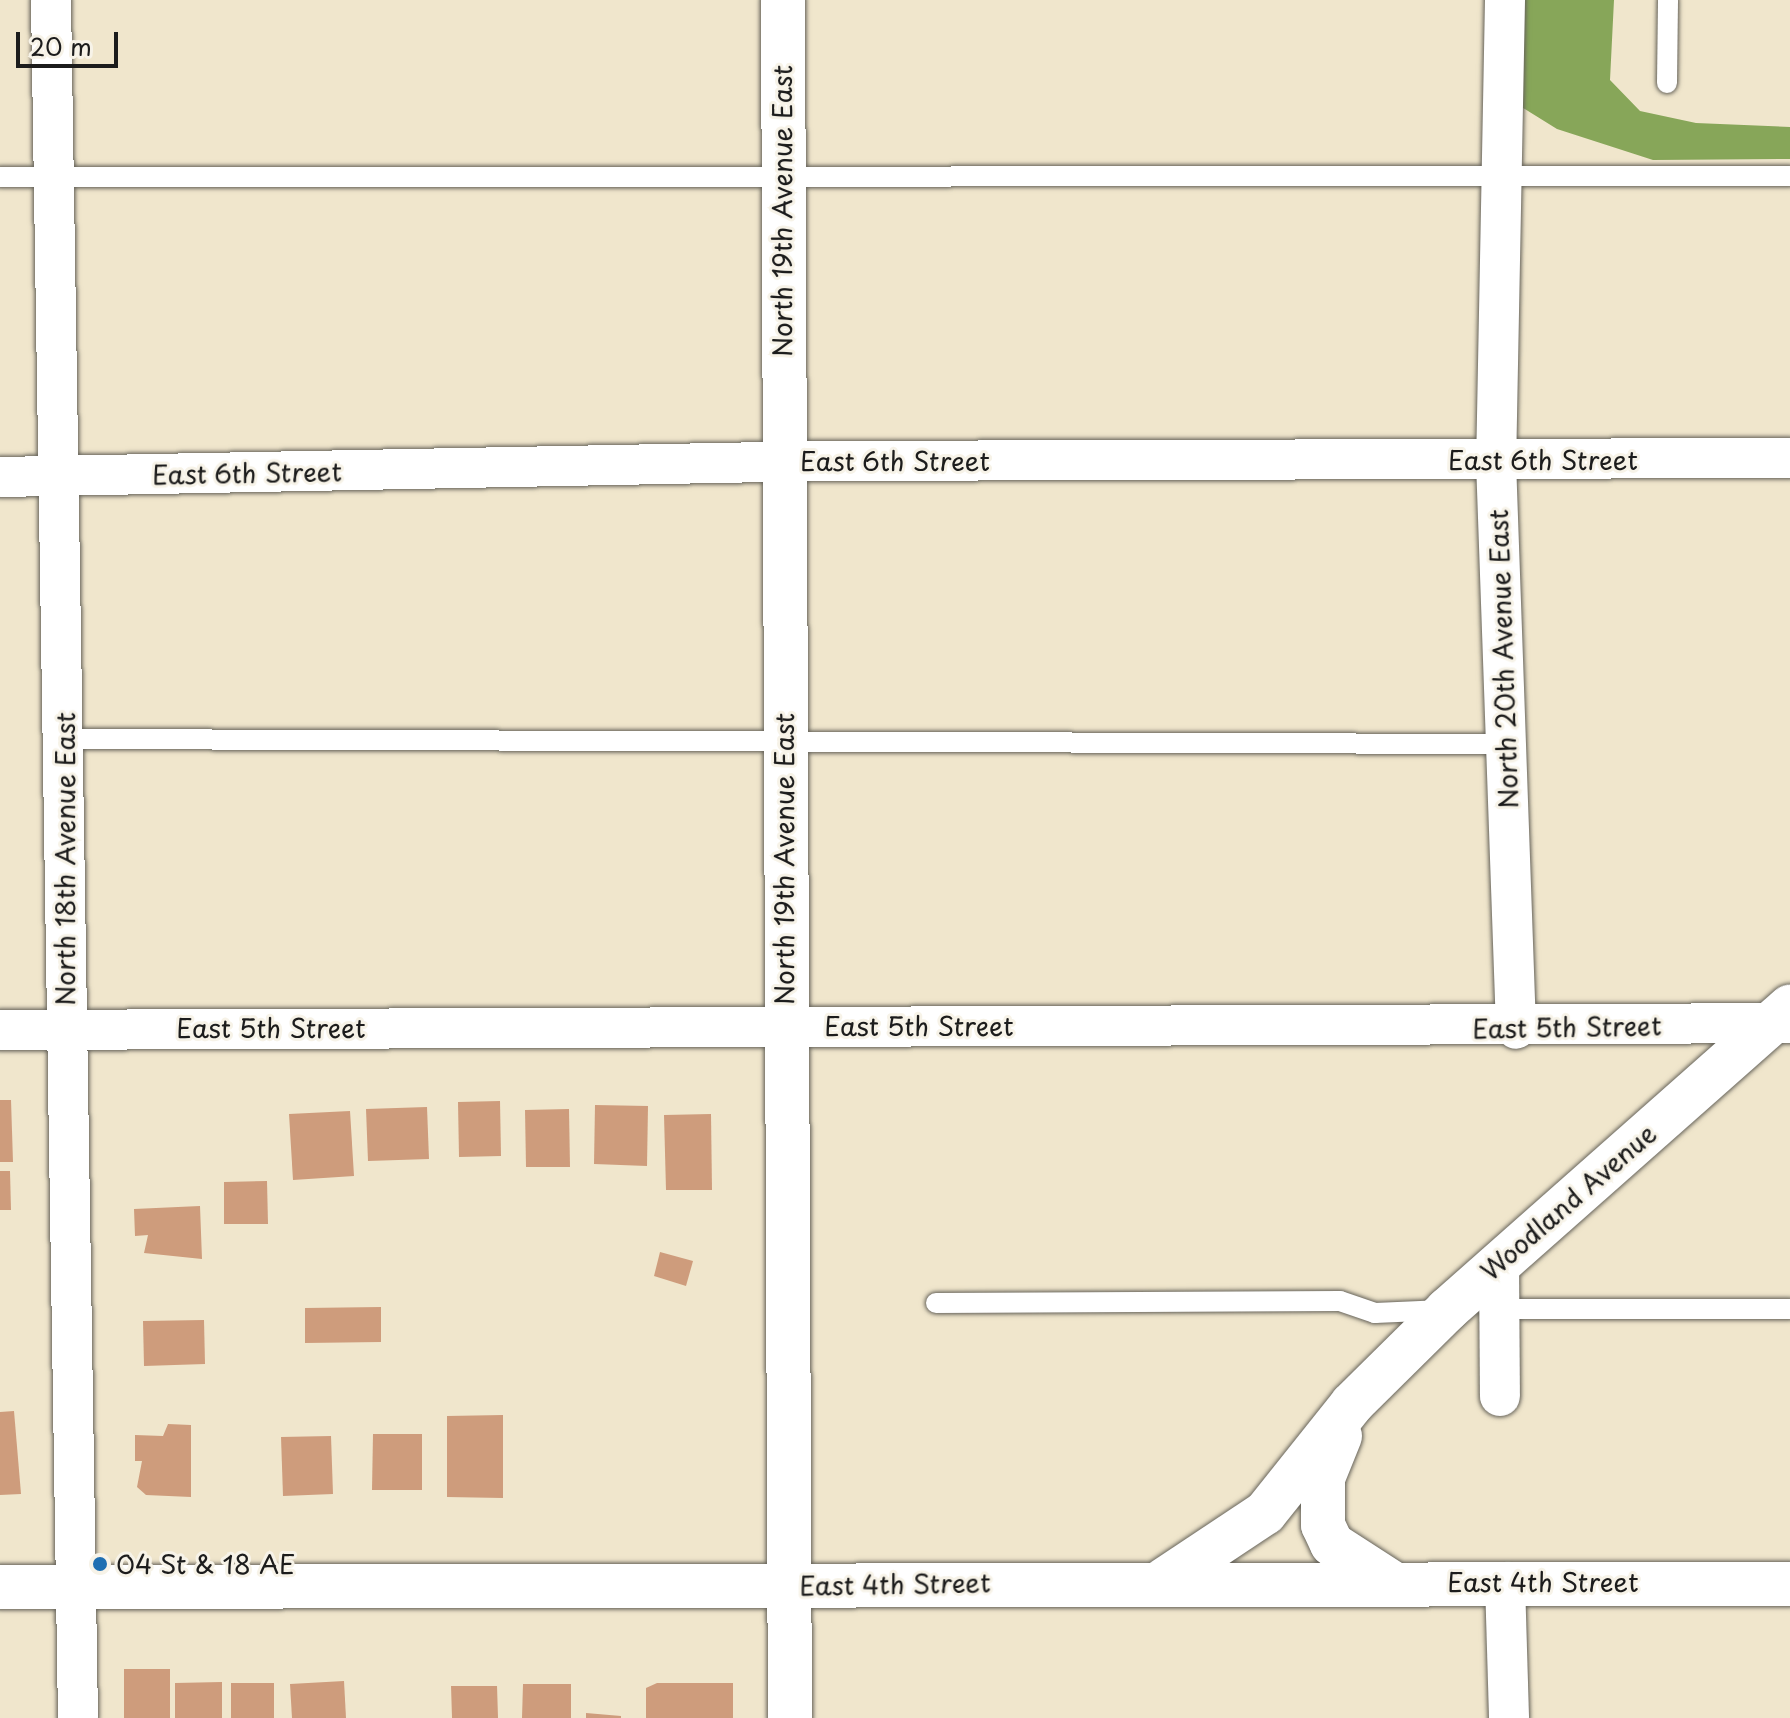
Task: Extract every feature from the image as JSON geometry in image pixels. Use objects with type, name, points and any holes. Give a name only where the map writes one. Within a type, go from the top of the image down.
[{"type":"main road","name":"North 19th Avenue East","points":[[783,0],[783,740],[790,1718]]},
{"type":"main road","name":"Woodland Avenue","points":[[1164,1580],[1265,1513],[1352,1404],[1447,1310],[1784,1018]]},
{"type":"main road","name":"Woodland Avenue","points":[[1352,1404],[1323,1478],[1323,1525],[1335,1546],[1392,1582]]},
{"type":"main road","name":"East 4th Street","points":[[0,1587],[788,1586],[1164,1580],[1790,1584]]},
{"type":"street","name":"North 18th Avenue East","points":[[51,0],[63,478],[66,1030],[78,1718]]},
{"type":"street","name":"North 20th Avenue East","points":[[1505,0],[1498,176],[1496,461],[1516,1029]]},
{"type":"street","name":"East 6th Street","points":[[0,477],[783,462],[1790,458]]},
{"type":"street","name":"East 5th Street","points":[[0,1030],[785,1025],[1516,1029],[1784,1018]]},
{"type":"street","points":[[1499,1262],[1500,1396]]},
{"type":"street","points":[[1505,1582],[1509,1718]]},
{"type":"lane","points":[[1667,83],[1668,0]]},
{"type":"lane","points":[[0,177],[781,174],[1790,176]]},
{"type":"lane","points":[[65,739],[1506,744]]},
{"type":"lane","points":[[936,1303],[1340,1301],[1375,1313],[1501,1309],[1790,1309]]},
{"type":"green space","points":[[1514,0],[1614,0],[1610,80],[1640,111],[1696,123],[1790,127],[1790,159],[1653,160],[1557,129],[1523,108]]},
{"type":"building","points":[[0,1100],[11,1100],[13,1162],[0,1162]]},
{"type":"building","points":[[500,1101],[501,1156],[459,1157],[458,1102]]},
{"type":"building","points":[[595,1105],[648,1106],[647,1166],[594,1164]]},
{"type":"building","points":[[427,1107],[429,1159],[368,1161],[366,1109]]},
{"type":"building","points":[[569,1109],[570,1167],[526,1167],[525,1110]]},
{"type":"building","points":[[350,1111],[354,1176],[293,1180],[289,1114]]},
{"type":"building","points":[[711,1114],[712,1190],[666,1190],[664,1115]]},
{"type":"building","points":[[0,1171],[10,1171],[11,1210],[0,1210]]},
{"type":"building","points":[[267,1181],[268,1224],[224,1224],[224,1182]]},
{"type":"building","points":[[200,1206],[202,1259],[144,1253],[148,1235],[135,1236],[134,1209]]},
{"type":"building","points":[[660,1252],[693,1261],[686,1286],[654,1276]]},
{"type":"building","points":[[381,1307],[381,1342],[305,1343],[305,1308]]},
{"type":"building","points":[[204,1320],[205,1364],[144,1366],[143,1321]]},
{"type":"building","points":[[14,1411],[21,1494],[0,1495],[0,1412]]},
{"type":"building","points":[[503,1415],[503,1498],[447,1497],[447,1416]]},
{"type":"building","points":[[168,1424],[191,1425],[191,1497],[146,1495],[137,1487],[142,1461],[135,1461],[135,1435],[163,1436]]},
{"type":"building","points":[[373,1434],[422,1434],[422,1490],[372,1490]]},
{"type":"building","points":[[331,1436],[333,1494],[283,1496],[281,1437]]},
{"type":"building","points":[[124,1669],[170,1669],[170,1718],[124,1718]]},
{"type":"building","points":[[344,1681],[346,1718],[292,1718],[290,1684]]},
{"type":"building","points":[[222,1682],[222,1718],[175,1718],[175,1683]]},
{"type":"building","points":[[231,1683],[274,1683],[274,1718],[231,1718]]},
{"type":"building","points":[[657,1683],[733,1683],[733,1718],[646,1718],[646,1688]]},
{"type":"building","points":[[523,1684],[571,1684],[571,1718],[522,1718]]},
{"type":"building","points":[[451,1686],[497,1686],[498,1718],[452,1718]]},
{"type":"building","points":[[586,1713],[621,1716],[621,1718],[586,1718]]},
{"type":"place","name":"04 St & 18 AE","points":[[100,1564]]}]
